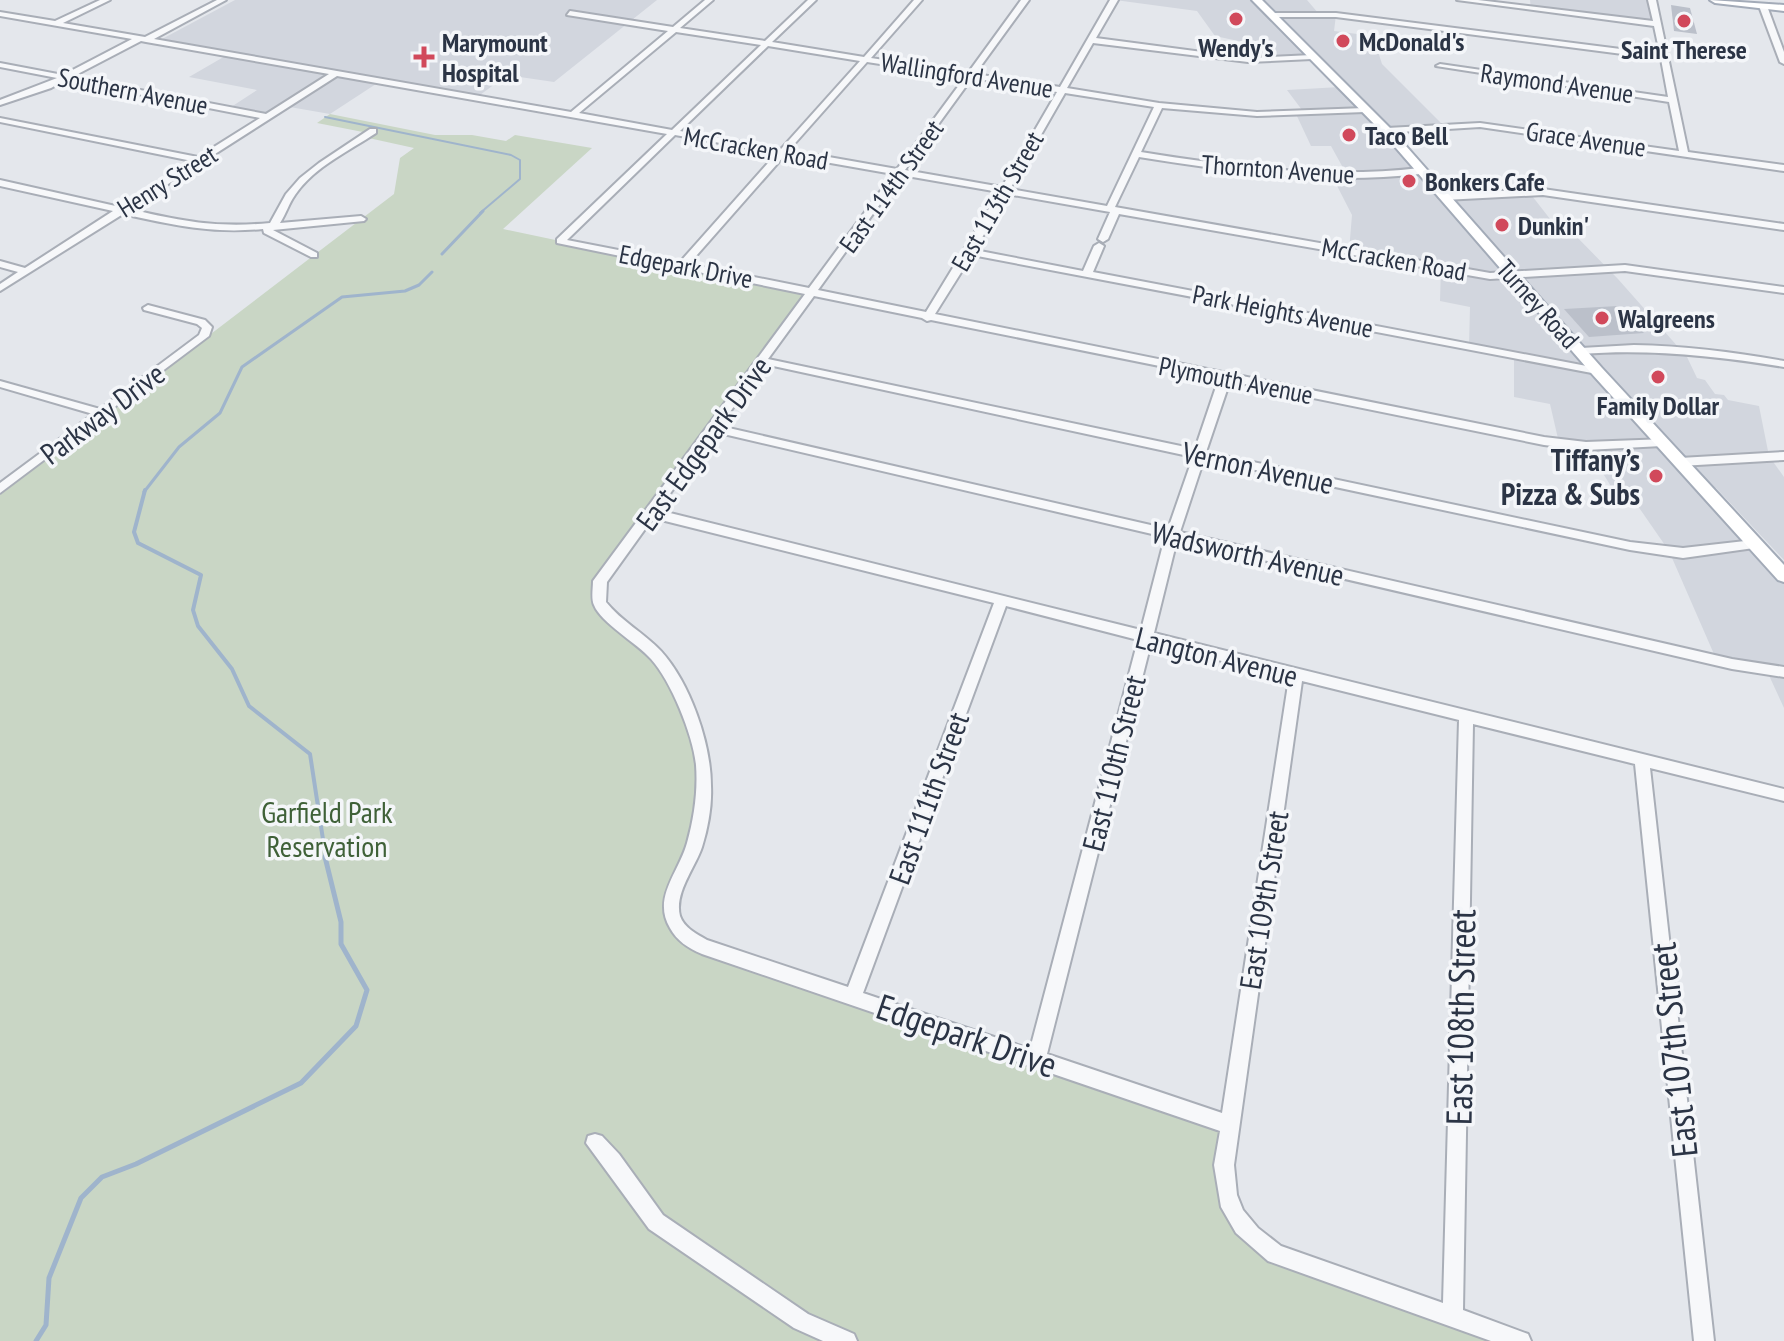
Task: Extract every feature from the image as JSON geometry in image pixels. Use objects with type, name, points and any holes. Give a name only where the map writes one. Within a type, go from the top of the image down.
[{"type":"main road","name":"Turney Road","points":[[1257,0],[1387,131],[1597,371],[1784,576]]},
{"type":"main road","points":[[1715,0],[1784,8]]},
{"type":"street","points":[[55,24],[106,0]]},
{"type":"street","points":[[0,103],[65,78],[222,0]]},
{"type":"street","points":[[571,116],[709,0]]},
{"type":"street","points":[[672,134],[812,0]]},
{"type":"street","points":[[682,266],[918,0]]},
{"type":"street","name":"East 114th Street","points":[[812,294],[1025,0]]},
{"type":"street","name":"East 113th Street","points":[[927,318],[969,252],[1114,0]]},
{"type":"street","points":[[1461,0],[1657,24]]},
{"type":"street","points":[[1652,0],[1684,153]]},
{"type":"street","points":[[1763,6],[1784,62]]},
{"type":"street","name":"Wallingford Avenue","points":[[570,13],[1159,105],[1257,114],[1365,110]]},
{"type":"street","name":"McCracken Road","points":[[0,14],[1490,276],[1625,268],[1784,290]]},
{"type":"street","points":[[1273,15],[1336,15],[1663,57]]},
{"type":"street","points":[[1090,40],[1248,60],[1312,57]]},
{"type":"street","name":"Southern Avenue","points":[[0,65],[267,117]]},
{"type":"street","name":"Raymond Avenue","points":[[1440,66],[1673,100]]},
{"type":"street","name":"Henry Street","points":[[0,288],[334,74]]},
{"type":"street","points":[[1087,274],[1159,105]]},
{"type":"street","points":[[0,120],[200,160]]},
{"type":"street","name":"Grace Avenue","points":[[1387,131],[1480,125],[1784,168]]},
{"type":"street","points":[[314,255],[267,231],[278,223],[284,204],[295,187],[373,131]]},
{"type":"street","name":"Edgepark Drive","points":[[672,134],[560,241],[812,294]]},
{"type":"street","name":"Thornton Avenue","points":[[1136,154],[1246,172],[1302,176],[1420,171]]},
{"type":"street","points":[[0,183],[190,226],[272,227],[361,219]]},
{"type":"street","points":[[1444,197],[1543,192],[1784,227]]},
{"type":"street","name":"Park Heights Avenue","points":[[969,252],[1597,371]]},
{"type":"street","points":[[0,264],[26,271]]},
{"type":"street","name":"Plymouth Avenue","points":[[812,294],[1544,441],[1586,446],[1662,442]]},
{"type":"street","name":"East Edgepark Drive","points":[[598,593],[600,581],[812,294]]},
{"type":"street","name":"Parkway Drive","points":[[0,489],[204,336],[207,327],[201,322],[148,308]]},
{"type":"street","points":[[1581,351],[1636,346],[1700,349],[1784,364]]},
{"type":"street","name":"Vernon Avenue","points":[[763,361],[1630,546],[1683,553],[1754,544]]},
{"type":"street","name":"East 110th Street","points":[[1037,1058],[1172,536],[1225,378]]},
{"type":"street","points":[[0,384],[102,413]]},
{"type":"street","name":"Wadsworth Avenue","points":[[713,428],[1732,664],[1784,672]]},
{"type":"street","points":[[1680,462],[1784,456]]},
{"type":"street","name":"Langton Avenue","points":[[652,513],[1002,599],[1145,639],[1784,795]]},
{"type":"street","name":"Edgepark Drive","points":[[598,593],[606,612],[656,655],[681,691],[701,751],[704,790],[700,820],[694,846],[672,896],[672,917],[682,934],[702,946],[1229,1125]]},
{"type":"street","name":"East 111th Street","points":[[853,997],[1002,599]]},
{"type":"street","name":"East 109th Street","points":[[1229,1125],[1296,676]]},
{"type":"street","name":"East 108th Street","points":[[1453,1317],[1466,716]]},
{"type":"street","name":"East 107th Street","points":[[1642,760],[1704,1341]]},
{"type":"street","points":[[1229,1125],[1224,1165],[1225,1191],[1233,1216],[1249,1235],[1275,1254],[1521,1341]]},
{"type":"street","points":[[595,1143],[612,1161],[656,1222],[801,1321],[847,1341]]},
{"type":"shaded area","name":"Marymount Hospital","points":[[235,0],[657,0],[554,82],[507,75],[480,95],[162,39]]},
{"type":"shaded area","points":[[1115,0],[1307,0],[1319,14],[1336,15],[1334,31],[1373,36],[1382,64],[1444,126],[1388,131],[1444,197],[1529,192],[1561,233],[1573,233],[1618,279],[1687,357],[1697,378],[1705,380],[1715,394],[1724,395],[1728,400],[1759,406],[1769,456],[1784,477],[1784,560],[1716,488],[1703,485],[1784,576],[1784,708],[1766,669],[1717,661],[1669,551],[1633,499],[1617,496],[1586,446],[1559,443],[1550,404],[1514,397],[1514,355],[1469,346],[1470,307],[1440,301],[1441,267],[1349,251],[1352,215],[1332,176],[1347,175],[1331,146],[1311,146],[1296,114],[1305,114],[1287,90],[1340,87],[1312,57],[1248,60],[1243,42],[1215,36],[1197,11]]},
{"type":"shaded area","points":[[1530,0],[1652,0],[1657,24],[1531,9]]},
{"type":"shaded area","points":[[227,55],[379,82],[330,114],[284,106],[267,117],[228,109],[257,90],[189,77]]},
{"type":"green space","name":"Garfield Park Reservation","points":[[330,114],[435,135],[472,135],[506,141],[515,135],[592,148],[503,229],[812,294],[598,593],[681,691],[704,790],[672,896],[682,934],[1229,1125],[1224,1165],[1250,1235],[1521,1341],[0,1341],[0,495],[394,194],[400,158],[414,148],[364,137],[368,133],[317,123]]},
{"type":"building","name":"Saint Therese","points":[[1671,5],[1690,8],[1697,34],[1674,31]]},
{"type":"building","name":"Walgreens","points":[[1618,306],[1644,333],[1589,337],[1564,309]]},
{"type":"waterway","points":[[325,117],[511,155],[520,160],[520,179],[480,213]]},
{"type":"waterway","points":[[442,254],[483,211]]},
{"type":"waterway","points":[[145,491],[179,447],[220,413],[242,367],[342,297],[405,291],[419,285],[432,272]]},
{"type":"waterway","points":[[145,491],[134,532],[138,543],[201,575],[193,610],[198,626],[232,669],[249,706],[310,754],[326,859]]},
{"type":"waterway","points":[[36,1341],[46,1325],[49,1278],[81,1198],[102,1177],[136,1164],[301,1083],[356,1026],[367,990],[341,944],[341,922],[325,857]]},
{"type":"place","name":"Wendy's","points":[[1236,19]]},
{"type":"place","name":"Saint Therese","points":[[1684,21]]},
{"type":"place","name":"McDonald's","points":[[1343,41]]},
{"type":"place","name":"Marymount Hospital","points":[[424,57]]},
{"type":"place","name":"Taco Bell","points":[[1349,135]]},
{"type":"place","name":"Bonkers Cafe","points":[[1409,181]]},
{"type":"place","name":"Dunkin'","points":[[1502,225]]},
{"type":"place","name":"Walgreens","points":[[1602,318]]},
{"type":"place","name":"Family Dollar","points":[[1658,377]]},
{"type":"place","name":"Tiffany’s Pizza & Subs","points":[[1656,476]]}]
